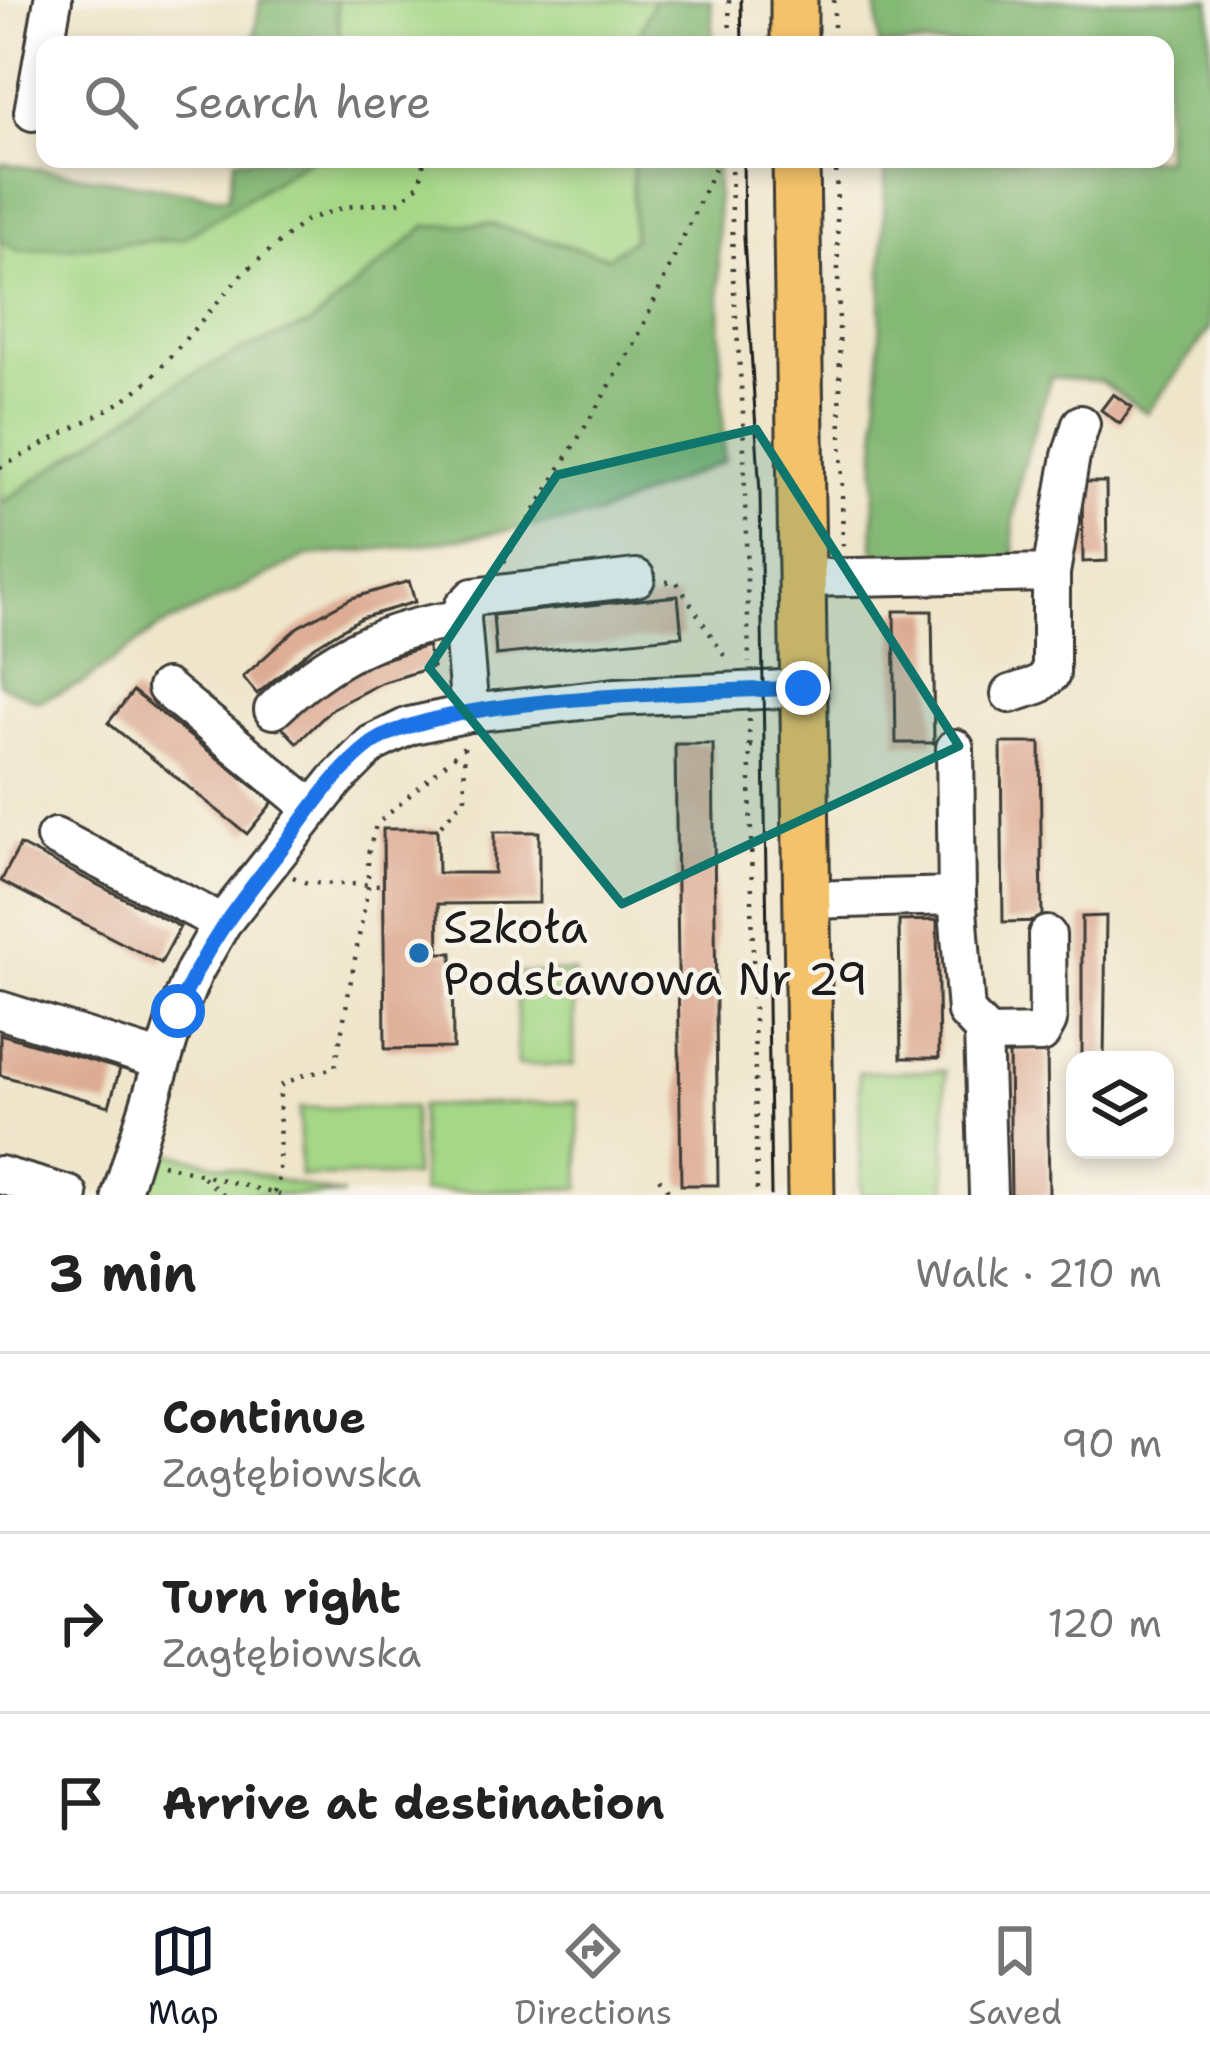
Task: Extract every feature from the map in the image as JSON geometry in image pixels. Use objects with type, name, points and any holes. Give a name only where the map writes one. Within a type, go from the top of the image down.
[{"type":"main road","points":[[794,0],[794,36]]},
{"type":"main road","points":[[796,168],[811,1195]]},
{"type":"street","points":[[47,36],[53,0]]},
{"type":"street","points":[[33,112],[36,95]]},
{"type":"street","points":[[1010,694],[1038,686],[1051,674],[1051,573],[1071,456],[1082,424]]},
{"type":"street","points":[[802,578],[1051,573]]},
{"type":"street","points":[[273,710],[306,678],[364,644],[474,606],[645,580]]},
{"type":"street","points":[[466,731],[474,606]]},
{"type":"street","points":[[122,1195],[194,972],[222,923],[372,744],[409,727],[466,731],[617,697],[747,682],[803,688]]},
{"type":"street","points":[[166,688],[313,809]]},
{"type":"street","points":[[955,748],[957,896],[966,1012],[983,1035],[988,1195]]},
{"type":"street","points":[[55,837],[222,923]]},
{"type":"street","points":[[807,900],[957,896]]},
{"type":"street","points":[[983,1035],[1041,1034],[1048,1021],[1047,935]]},
{"type":"street","points":[[0,1010],[162,1060]]},
{"type":"street","points":[[0,1175],[69,1195]]},
{"type":"path","points":[[729,0],[730,36]]},
{"type":"path","points":[[834,0],[834,36]]},
{"type":"path","points":[[0,468],[121,402],[150,380],[242,274],[306,220],[346,207],[401,202],[420,183],[422,168]]},
{"type":"path","points":[[474,606],[634,345],[715,168]]},
{"type":"path","points":[[731,168],[750,656],[757,1195]]},
{"type":"path","points":[[836,168],[843,560]]},
{"type":"path","points":[[645,580],[676,580],[736,674],[747,682]]},
{"type":"path","points":[[441,825],[465,798],[466,731]]},
{"type":"path","points":[[145,1160],[277,1194],[280,1086],[335,1068],[376,825],[466,731]]},
{"type":"path","points":[[283,872],[307,883],[383,885]]},
{"type":"path","points":[[198,1174],[224,1195]]},
{"type":"path","points":[[659,1178],[672,1195]]},
{"type":"highlighted area","points":[[756,429],[959,746],[622,904],[429,668],[557,475]]},
{"type":"green space","points":[[260,0],[336,0],[340,36],[254,36]]},
{"type":"green space","points":[[336,0],[654,0],[639,36],[340,36]]},
{"type":"green space","points":[[654,0],[711,0],[713,36],[639,36]]},
{"type":"green space","points":[[876,0],[1210,0],[1210,329],[1147,413],[1100,381],[1051,377],[1017,493],[1016,562],[893,558],[873,549],[886,168],[1174,168],[1174,36],[878,36]]},
{"type":"green space","points":[[0,163],[228,198],[233,168],[296,168],[182,239],[19,251],[0,240]]},
{"type":"green space","points":[[296,168],[633,168],[633,239],[607,258],[490,224],[426,226],[311,324],[188,377],[0,504],[0,240],[19,251],[182,239]]},
{"type":"green space","points":[[633,168],[716,168],[724,461],[595,516],[414,546],[308,556],[155,630],[83,683],[38,701],[0,684],[0,504],[188,377],[311,324],[426,226],[490,224],[608,257],[633,239]]},
{"type":"green space","points":[[574,972],[574,1065],[517,1065],[517,973]]},
{"type":"green space","points":[[945,1071],[946,1195],[861,1195],[859,1072]]},
{"type":"green space","points":[[578,1102],[580,1188],[422,1192],[420,1106]]},
{"type":"green space","points":[[413,1107],[414,1176],[300,1176],[300,1108]]},
{"type":"green space","points":[[158,1150],[331,1193],[344,1195],[144,1195]]},
{"type":"building","points":[[1113,394],[1132,407],[1120,424],[1101,410]]},
{"type":"building","points":[[1082,482],[1106,482],[1107,561],[1083,562]]},
{"type":"building","points":[[409,581],[415,602],[361,618],[312,648],[257,694],[243,677],[298,627],[352,598]]},
{"type":"building","points":[[678,596],[682,636],[496,655],[493,615]]},
{"type":"building","points":[[894,611],[932,611],[934,743],[896,743]]},
{"type":"building","points":[[427,646],[433,667],[381,683],[333,708],[297,743],[282,727],[315,690],[371,663]]},
{"type":"building","points":[[133,691],[273,802],[247,834],[108,723]]},
{"type":"building","points":[[1001,743],[1040,743],[1042,921],[1003,922]]},
{"type":"building","points":[[675,744],[713,744],[718,1185],[681,1185]]},
{"type":"building","points":[[383,829],[437,829],[438,873],[494,873],[494,832],[539,832],[539,903],[438,904],[439,953],[452,953],[453,1048],[385,1049]]},
{"type":"building","points":[[20,845],[180,927],[161,963],[1,881]]},
{"type":"building","points":[[1106,916],[1104,1051],[1082,1051],[1082,917]]},
{"type":"building","points":[[937,920],[939,1058],[901,1058],[899,921]]},
{"type":"building","points":[[0,1034],[120,1069],[109,1106],[0,1075]]},
{"type":"building","points":[[1047,1050],[1049,1195],[1011,1195],[1009,1051]]},
{"type":"tram line","points":[[741,0],[742,36]]},
{"type":"tram line","points":[[743,168],[760,493],[771,1195]]},
{"type":"place","name":"Szkoła Podstawowa Nr 29","points":[[419,953]]},
{"type":"route","points":[[178,1011],[222,923],[336,780],[372,744],[409,727],[470,713],[617,697],[803,688]]}]
